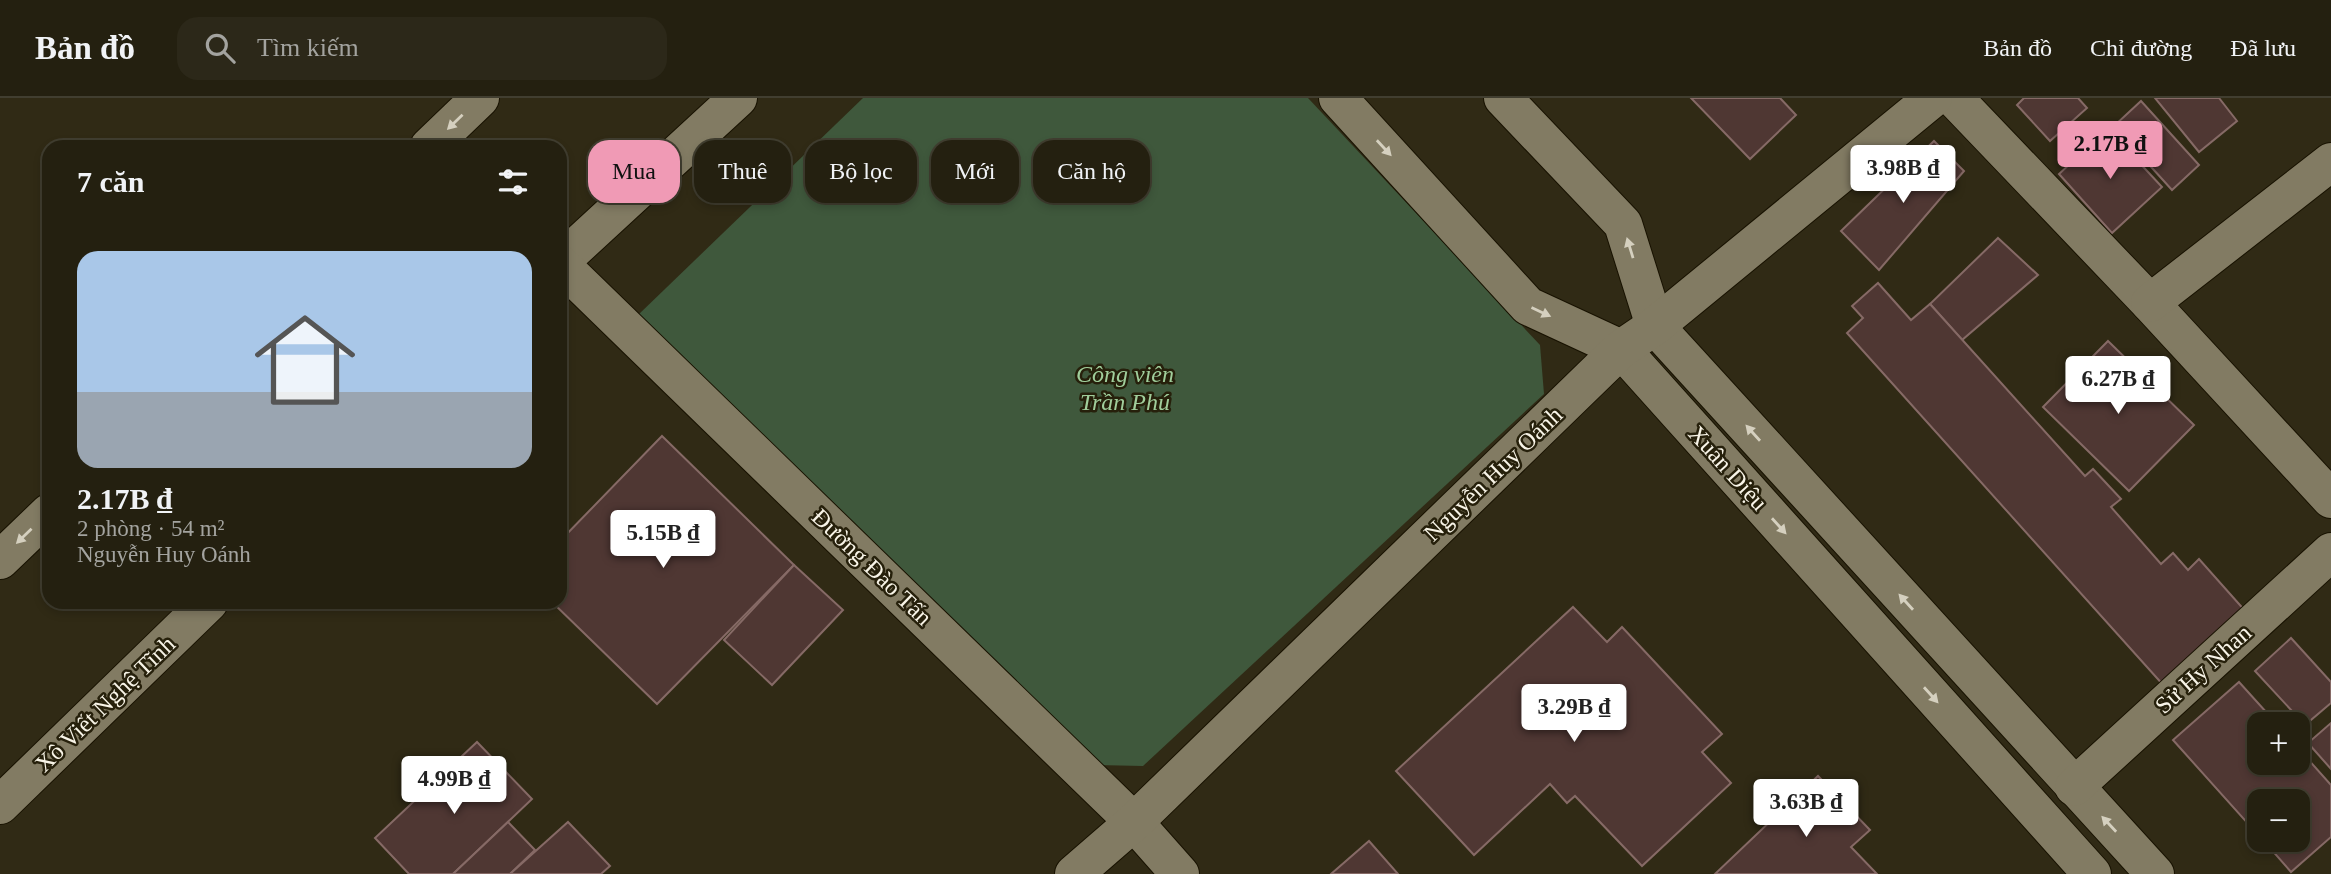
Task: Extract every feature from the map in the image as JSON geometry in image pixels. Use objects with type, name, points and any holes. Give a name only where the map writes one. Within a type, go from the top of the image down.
[{"type":"street","points":[[436,140],[480,98]]},
{"type":"street","points":[[567,257],[738,98]]},
{"type":"street","name":"Xuân Diệu","points":[[1338,98],[1528,306],[1621,349],[2092,874]]},
{"type":"street","name":"Xuân Diệu","points":[[1503,98],[1623,224],[1655,326],[2155,874]]},
{"type":"street","name":"Nguyễn Huy Oánh","points":[[1074,874],[1134,822],[1621,349],[1655,326],[1933,98]]},
{"type":"street","points":[[1954,98],[2150,303],[2331,499]]},
{"type":"street","points":[[2150,303],[2331,162]]},
{"type":"street","name":"Đường Đào Tấn","points":[[567,270],[1134,822],[1180,874]]},
{"type":"street","points":[[0,560],[42,520]]},
{"type":"street","name":"Sử Hy Nhan","points":[[2074,787],[2331,552]]},
{"type":"street","name":"Xô Viết Nghệ Tĩnh","points":[[0,805],[202,609]]},
{"type":"green space","name":"Công viên Trần Phú","points":[[863,98],[1308,98],[1540,345],[1544,394],[1143,766],[1096,765],[637,316],[754,203],[791,203],[791,167],[805,154],[805,203],[917,203],[917,140],[819,140]]},
{"type":"building","points":[[1691,98],[1780,98],[1796,115],[1750,159]]},
{"type":"building","points":[[2024,98],[2078,98],[2087,108],[2050,141],[2017,105]]},
{"type":"building","points":[[2155,98],[2219,98],[2237,121],[2199,152]]},
{"type":"building","points":[[2141,101],[2199,165],[2172,190],[2114,126]]},
{"type":"building","points":[[2108,129],[2162,187],[2112,233],[2059,174]]},
{"type":"building","points":[[1934,141],[1964,171],[1879,270],[1841,231]]},
{"type":"building","points":[[1998,238],[2038,275],[1962,340],[1930,304]]},
{"type":"building","points":[[1878,283],[1911,320],[1930,304],[2085,476],[2093,469],[2121,499],[2111,507],[2161,564],[2173,553],[2188,570],[2199,559],[2247,613],[2165,687],[1847,333],[1863,318],[1852,306]]},
{"type":"building","points":[[2108,341],[2194,425],[2129,491],[2043,407]]},
{"type":"building","points":[[662,436],[794,565],[657,704],[559,609],[567,609],[567,534]]},
{"type":"building","points":[[794,565],[843,610],[772,685],[724,640]]},
{"type":"building","points":[[1573,607],[1607,642],[1622,627],[1722,734],[1702,752],[1731,783],[1642,866],[1575,796],[1567,803],[1550,784],[1474,855],[1396,771]]},
{"type":"building","points":[[2291,638],[2331,682],[2331,703],[2310,721],[2310,712],[2293,712],[2255,671]]},
{"type":"building","points":[[2239,682],[2266,712],[2247,712],[2247,775],[2310,775],[2310,761],[2331,785],[2331,837],[2291,872],[2274,852],[2310,852],[2310,789],[2247,789],[2247,823],[2173,740]]},
{"type":"building","points":[[2331,723],[2331,769],[2310,745],[2310,741]]},
{"type":"building","points":[[477,742],[532,799],[453,874],[409,874],[375,838]]},
{"type":"building","points":[[1818,776],[1870,830],[1851,847],[1877,874],[1715,874]]},
{"type":"building","points":[[508,822],[535,850],[510,874],[453,874]]},
{"type":"building","points":[[568,822],[610,866],[601,874],[510,874]]},
{"type":"building","points":[[1369,841],[1398,874],[1331,874]]}]
